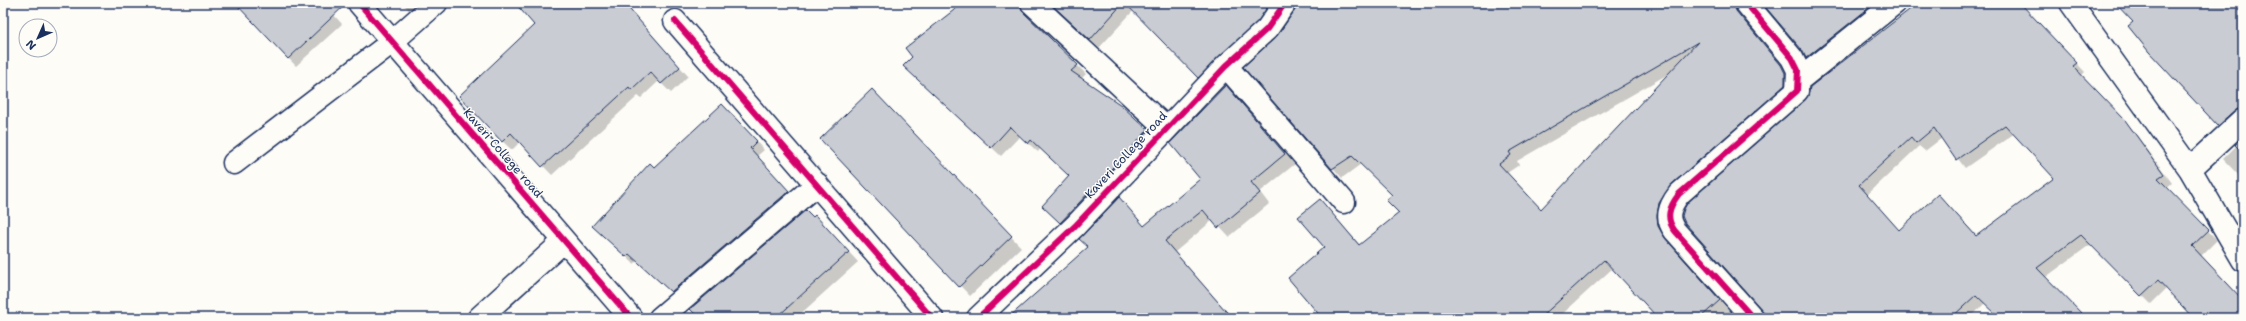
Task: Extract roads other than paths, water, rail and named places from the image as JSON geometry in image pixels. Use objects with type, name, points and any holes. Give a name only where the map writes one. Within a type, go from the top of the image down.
[{"type":"street","name":"Kaveri College road","points":[[359,3],[631,318]]},
{"type":"street","points":[[234,163],[392,42],[436,3]]},
{"type":"street","points":[[1032,3],[1166,128]]},
{"type":"street","name":"Kaveri College road","points":[[978,318],[1075,226],[1226,66],[1267,28],[1285,3]]},
{"type":"street","points":[[1746,3],[1792,58],[1798,70],[1799,80],[1797,91],[1679,194],[1672,203],[1668,213],[1669,224],[1674,231],[1753,318]]},
{"type":"street","points":[[1799,80],[1895,3]]},
{"type":"street","points":[[2071,3],[2190,168],[2243,260]]},
{"type":"street","points":[[675,21],[932,318]]},
{"type":"street","points":[[1226,66],[1344,202]]},
{"type":"street","points":[[2190,168],[2243,120]]},
{"type":"street","points":[[660,318],[817,184]]},
{"type":"street","points":[[479,318],[564,241]]}]
